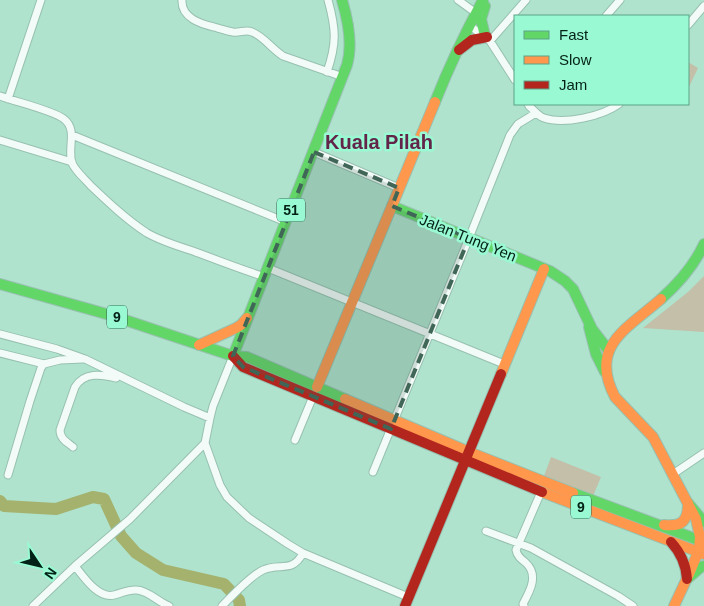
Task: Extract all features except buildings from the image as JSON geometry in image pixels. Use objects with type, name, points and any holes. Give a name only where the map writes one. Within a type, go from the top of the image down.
[{"type":"main road","name":"51","points":[[233,356],[344,77],[349,58],[349,39],[342,0]]},
{"type":"main road","points":[[315,392],[452,61],[468,25],[485,0]]},
{"type":"main road","points":[[452,61],[470,40],[488,38],[481,20],[485,0]]},
{"type":"main road","name":"Jalan Tung Yen","points":[[392,206],[544,269],[562,279],[575,293],[588,321]]},
{"type":"main road","points":[[674,606],[702,547],[696,519],[653,437],[611,390],[606,366],[609,351],[620,333],[669,292],[687,274],[697,260],[704,244]]},
{"type":"main road","points":[[407,602],[544,269]]},
{"type":"main road","name":"9","points":[[0,284],[110,315],[233,356],[247,357],[315,392],[467,456],[541,492],[670,542],[702,547]]},
{"type":"main road","points":[[199,344],[236,328],[248,317]]},
{"type":"main road","points":[[588,321],[609,351]]},
{"type":"main road","points":[[588,321],[596,354],[607,375]]},
{"type":"main road","name":"9","points":[[467,456],[649,523],[702,547]]},
{"type":"main road","points":[[649,523],[670,526],[684,522],[687,517],[688,503]]},
{"type":"main road","points":[[688,503],[704,522]]},
{"type":"main road","points":[[670,542],[682,556],[686,566],[687,578]]},
{"type":"main road","points":[[687,578],[704,566]]},
{"type":"street","points":[[8,99],[41,0]]},
{"type":"street","points":[[182,0],[186,13],[202,25],[236,33],[248,30],[259,35],[275,51],[283,56],[344,77]]},
{"type":"street","points":[[327,72],[334,54],[335,37],[332,13],[328,0]]},
{"type":"street","points":[[458,0],[476,13]]},
{"type":"street","points":[[488,38],[526,0]]},
{"type":"street","points":[[607,15],[620,0]]},
{"type":"street","points":[[689,24],[704,6]]},
{"type":"street","points":[[468,25],[488,38],[514,78]]},
{"type":"street","points":[[0,96],[49,112],[64,119],[72,131],[72,162],[80,174],[123,215],[148,234],[352,302],[504,364]]},
{"type":"street","points":[[529,105],[542,117],[566,121],[605,112],[618,105]]},
{"type":"street","points":[[373,472],[510,135],[518,124],[536,113]]},
{"type":"street","points":[[72,135],[286,222]]},
{"type":"street","points":[[0,140],[72,162]]},
{"type":"street","points":[[314,152],[399,188]]},
{"type":"street","points":[[0,334],[57,349],[85,359],[210,418]]},
{"type":"street","points":[[0,353],[44,364],[60,360],[85,359]]},
{"type":"street","points":[[233,356],[210,418],[205,444],[220,485],[227,496],[249,518],[303,553],[407,602]]},
{"type":"street","points":[[8,475],[30,400],[44,364]]},
{"type":"street","points":[[73,447],[62,438],[60,430],[78,382],[82,378],[91,376],[108,376],[130,381]]},
{"type":"street","points":[[295,440],[315,392]]},
{"type":"street","points":[[33,606],[75,566],[130,519],[205,444]]},
{"type":"street","points":[[673,474],[704,453]]},
{"type":"street","points":[[524,606],[523,604],[532,586],[532,571],[530,566],[517,555],[516,550],[541,492]]},
{"type":"street","points":[[486,531],[531,548],[633,606]]},
{"type":"street","points":[[222,606],[258,573],[269,568],[293,565],[298,562],[303,553]]},
{"type":"street","points":[[75,566],[94,589],[105,595],[111,596],[124,591],[139,590],[169,606]]},
{"type":"highlighted area","points":[[314,152],[399,188],[392,206],[469,238],[391,429],[243,367],[233,356]]},
{"type":"shaded area","points":[[689,63],[698,68],[689,87]]},
{"type":"shaded area","points":[[704,276],[704,332],[643,328],[688,292]]},
{"type":"shaded area","points":[[551,457],[601,477],[593,496],[544,476]]},
{"type":"waterway","points":[[0,501],[4,506],[56,509],[93,497],[104,499],[121,536],[136,553],[163,570],[224,584],[239,600],[240,606]]},
{"type":"traffic: fast","points":[[233,356],[347,65],[350,49],[349,32],[342,0]]},
{"type":"traffic: fast","points":[[435,102],[483,0]]},
{"type":"traffic: fast","points":[[485,6],[481,19],[485,36]]},
{"type":"traffic: fast","points":[[392,206],[550,271],[565,281],[573,289],[592,329],[609,351]]},
{"type":"traffic: fast","points":[[661,299],[686,274],[704,244]]},
{"type":"traffic: fast","points":[[0,284],[110,315],[233,356],[247,357],[345,399]]},
{"type":"traffic: fast","points":[[589,327],[596,354],[605,372]]},
{"type":"traffic: fast","points":[[573,493],[704,542]]},
{"type":"traffic: fast","points":[[688,503],[704,522]]},
{"type":"traffic: fast","points":[[687,579],[704,566]]},
{"type":"traffic: slow","points":[[317,387],[435,102]]},
{"type":"traffic: slow","points":[[501,374],[544,269]]},
{"type":"traffic: slow","points":[[661,299],[625,329],[609,351],[606,364],[608,379],[615,397],[653,437],[696,519],[700,537],[699,550],[674,606]]},
{"type":"traffic: slow","points":[[199,345],[236,328],[247,318]]},
{"type":"traffic: slow","points":[[345,399],[474,454],[573,493]]},
{"type":"traffic: slow","points":[[542,492],[704,554]]},
{"type":"traffic: slow","points":[[664,525],[675,525],[683,522],[687,514],[688,503]]},
{"type":"traffic: jam","points":[[459,50],[472,40],[487,37]]},
{"type":"traffic: jam","points":[[233,356],[243,367],[542,492]]},
{"type":"traffic: jam","points":[[405,606],[501,374]]},
{"type":"traffic: jam","points":[[671,542],[678,550],[682,559],[687,579]]},
{"type":"district","name":"Kuala Pilah","points":[[379,142]]}]
